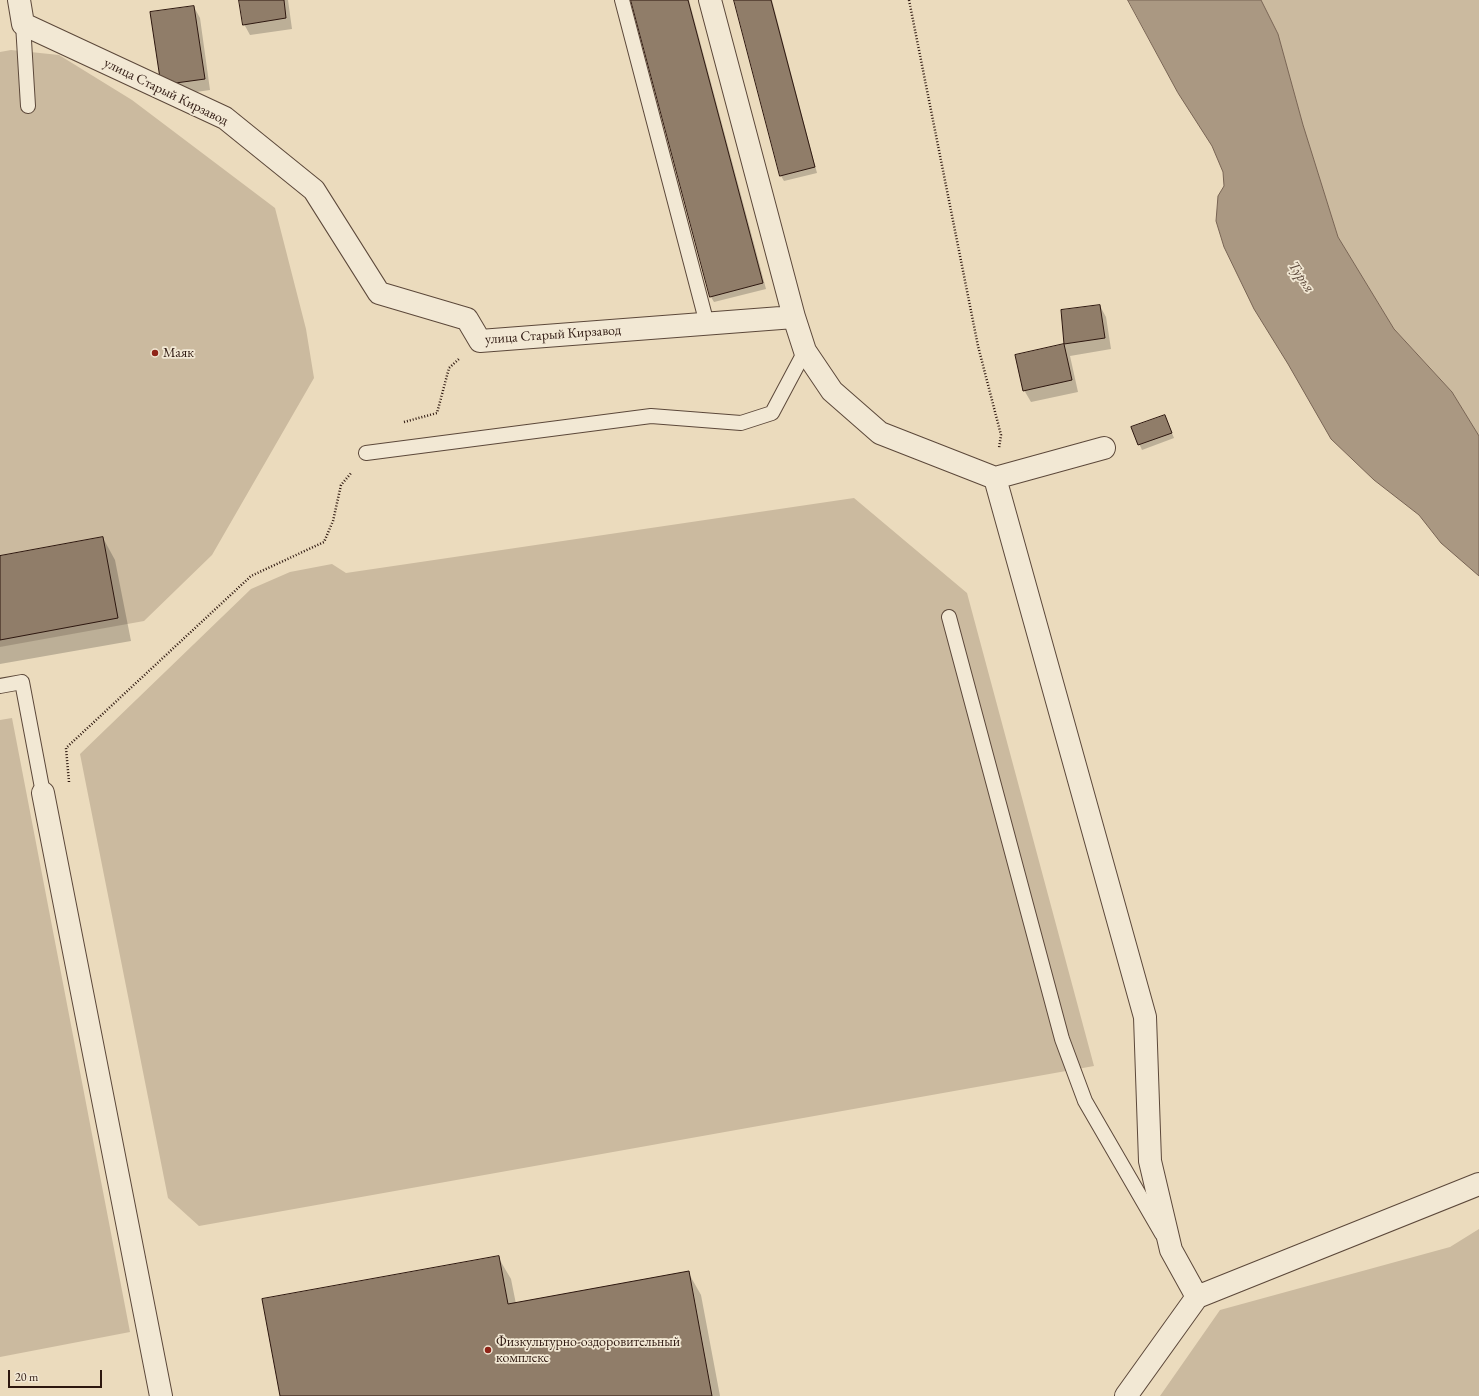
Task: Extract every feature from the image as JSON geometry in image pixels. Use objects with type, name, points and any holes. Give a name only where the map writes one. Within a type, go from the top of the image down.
[{"type":"street","points":[[19,0],[23,24]]},
{"type":"street","points":[[710,0],[794,316],[806,351],[832,391],[880,433],[995,478],[1104,448]]},
{"type":"street","name":"улица Старый Кирзавод","points":[[23,24],[225,118],[314,190],[379,293],[467,318],[480,341],[794,316]]},
{"type":"street","points":[[995,478],[1145,1017],[1150,1161],[1171,1250],[1197,1297]]},
{"type":"street","points":[[43,793],[161,1396]]},
{"type":"street","points":[[1126,1396],[1197,1297],[1479,1184]]},
{"type":"lane","points":[[622,0],[707,324]]},
{"type":"lane","points":[[23,24],[28,106]]},
{"type":"lane","points":[[366,454],[651,416],[741,423],[772,413],[806,351]]},
{"type":"lane","points":[[949,617],[1062,1039],[1085,1101],[1171,1250]]},
{"type":"lane","points":[[0,686],[22,682],[43,793]]},
{"type":"path","points":[[909,0],[978,346],[1001,435],[995,478]]},
{"type":"path","points":[[402,423],[437,413],[449,368],[480,341]]},
{"type":"path","points":[[69,784],[66,748],[251,576],[324,542],[333,521],[341,485],[366,454]]},
{"type":"shaded area","points":[[1261,0],[1479,0],[1479,436],[1452,392],[1394,329],[1338,237],[1303,125],[1278,34]]},
{"type":"shaded area","name":"Маяк","points":[[11,50],[59,55],[132,100],[275,208],[306,329],[314,378],[212,555],[144,621],[0,647],[0,52]]},
{"type":"shaded area","points":[[854,498],[967,593],[1094,1066],[199,1226],[168,1198],[80,754],[251,589],[290,572],[332,564],[346,573]]},
{"type":"shaded area","points":[[12,718],[130,1332],[0,1357],[0,720]]},
{"type":"shaded area","points":[[1479,1229],[1479,1396],[1160,1396],[1220,1310],[1450,1247]]},
{"type":"water","name":"Турья","points":[[1128,0],[1261,0],[1278,34],[1303,125],[1338,237],[1394,329],[1452,392],[1479,436],[1479,576],[1441,543],[1419,515],[1374,480],[1331,439],[1288,364],[1254,309],[1224,247],[1216,221],[1218,196],[1224,186],[1223,172],[1212,146],[1178,93]]},
{"type":"building","points":[[239,0],[284,0],[286,18],[243,25]]},
{"type":"building","points":[[631,0],[688,0],[763,283],[710,297]]},
{"type":"building","points":[[734,0],[771,0],[815,167],[780,176]]},
{"type":"building","points":[[194,6],[205,79],[161,85],[150,12]]},
{"type":"building","points":[[1100,305],[1105,338],[1064,344],[1061,310]]},
{"type":"building","points":[[1064,344],[1072,380],[1023,391],[1015,355]]},
{"type":"building","points":[[1165,415],[1172,433],[1138,445],[1131,427]]},
{"type":"building","points":[[103,537],[118,618],[0,640],[0,556]]},
{"type":"building","name":"Физкультурно-оздоровительный комплекс","points":[[499,1256],[508,1304],[689,1271],[712,1396],[280,1396],[262,1299]]},
{"type":"place","name":"Маяк","points":[[155,353]]},
{"type":"place","name":"Физкультурно-оздоровительный комплекс","points":[[488,1350]]}]
